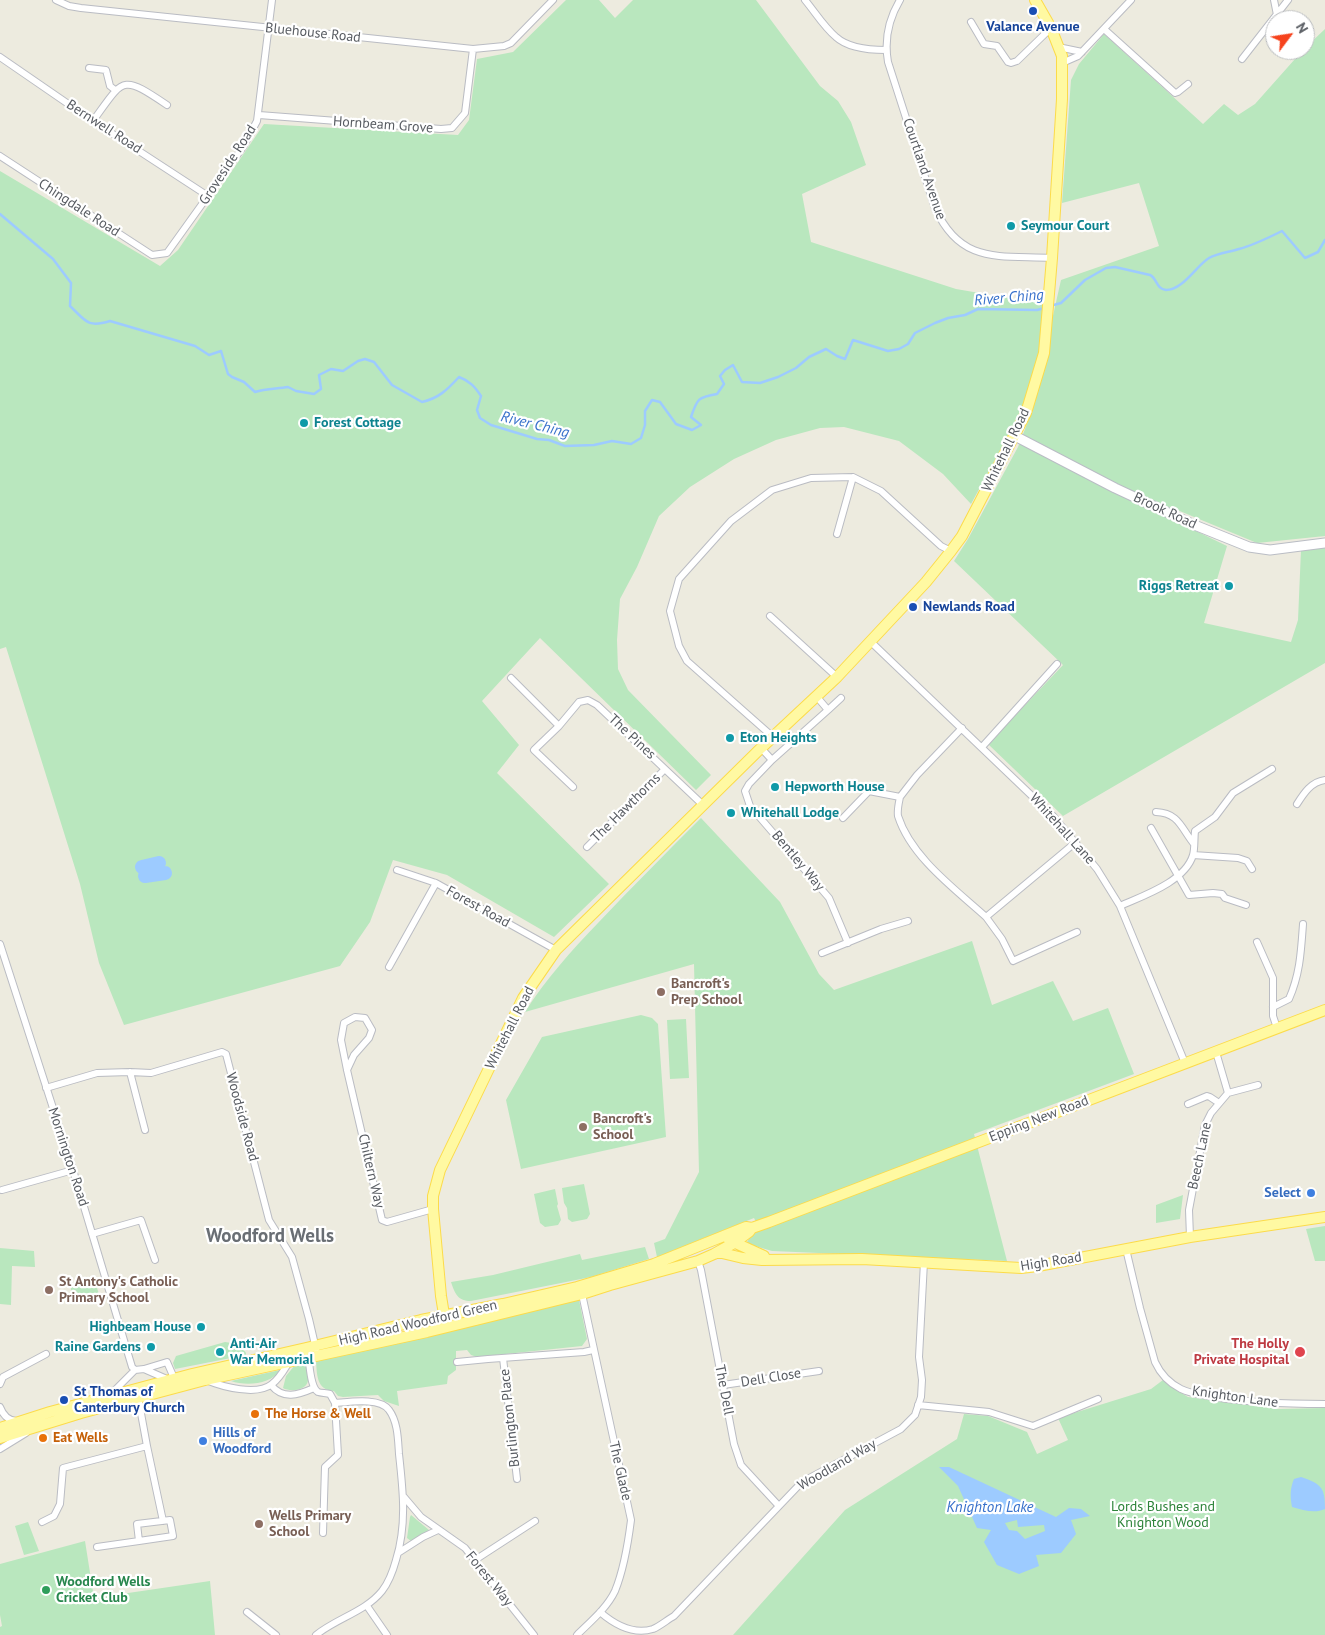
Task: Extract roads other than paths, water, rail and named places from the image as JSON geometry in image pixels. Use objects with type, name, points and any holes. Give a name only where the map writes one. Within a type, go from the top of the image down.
[{"type":"main road","name":"Whitehall Road","points":[[446,1328],[433,1196],[440,1170],[523,998],[556,950],[761,748],[817,697],[926,582],[962,536],[1026,413],[1044,353],[1062,100],[1062,63],[1058,47],[1051,28],[1035,0]]},
{"type":"main road","name":"Epping New Road","points":[[714,1254],[734,1243],[752,1228],[1325,1010]]},
{"type":"main road","name":"High Road","points":[[714,1254],[730,1254],[752,1259],[862,1259],[1021,1268],[1190,1237],[1325,1218]]},
{"type":"main road","name":"Epping New Road","points":[[718,1240],[746,1227],[752,1228]]},
{"type":"main road","name":"High Road","points":[[718,1240],[724,1239],[774,1259]]},
{"type":"main road","name":"High Road Woodford Green","points":[[0,1438],[35,1426],[138,1397],[205,1380],[290,1362],[312,1352],[444,1315],[577,1287],[654,1264],[718,1240]]},
{"type":"main road","name":"High Road Woodford Green","points":[[0,1428],[172,1379],[446,1328],[582,1294],[698,1261],[714,1254]]},
{"type":"street","name":"Bluehouse Road","points":[[56,0],[69,6],[81,8],[474,49],[497,48],[511,43],[553,0]]},
{"type":"street","name":"Groveside Road","points":[[160,255],[167,253],[172,248],[243,147],[257,121],[272,0]]},
{"type":"street","points":[[805,0],[841,41],[870,50],[886,50]]},
{"type":"street","name":"Courtland Avenue","points":[[900,0],[889,22],[886,36],[888,62],[935,208],[948,232],[961,244],[985,254],[1052,258]]},
{"type":"street","points":[[1062,63],[1078,56],[1131,0]]},
{"type":"street","points":[[1279,10],[1288,0]]},
{"type":"street","points":[[971,22],[984,44],[997,46],[1011,64],[1051,28]]},
{"type":"street","points":[[1104,29],[1175,93],[1188,84]]},
{"type":"street","points":[[1242,59],[1265,29]]},
{"type":"street","points":[[1058,47],[1082,52]]},
{"type":"street","name":"Hornbeam Grove","points":[[259,115],[441,129],[452,128],[465,113],[474,49]]},
{"type":"street","name":"Bernwell Road","points":[[0,57],[93,121],[208,196]]},
{"type":"street","points":[[89,68],[106,70],[110,86],[115,90]]},
{"type":"street","points":[[93,121],[115,90],[123,84],[140,87],[167,105]]},
{"type":"street","name":"Chingdale Road","points":[[0,156],[152,255],[160,255]]},
{"type":"street","name":"Brook Road","points":[[1015,436],[1115,488],[1192,524],[1249,547],[1270,550],[1325,543]]},
{"type":"street","points":[[773,737],[687,661],[679,646],[670,611],[680,579],[731,521],[772,490],[811,478],[853,477],[881,491],[941,546],[951,551]]},
{"type":"street","points":[[837,534],[853,477]]},
{"type":"street","points":[[770,616],[837,677]]},
{"type":"street","name":"Whitehall Lane","points":[[871,642],[1054,817],[1097,868],[1120,906],[1185,1063]]},
{"type":"street","points":[[982,747],[1058,664]]},
{"type":"street","points":[[511,678],[559,726]]},
{"type":"street","points":[[817,697],[828,710]]},
{"type":"street","points":[[761,748],[772,760],[841,698]]},
{"type":"street","name":"The Pines","points":[[573,787],[534,750],[559,726],[579,702],[588,700],[597,705],[703,805]]},
{"type":"street","points":[[962,728],[917,775],[900,797],[898,814],[912,846],[986,918],[1002,939],[1013,961],[1077,932]]},
{"type":"street","name":"Bentley Way","points":[[772,760],[749,784],[745,791],[750,806],[829,898],[848,943]]},
{"type":"street","name":"The Hawthorns","points":[[587,847],[665,769]]},
{"type":"street","points":[[1120,906],[1172,882],[1188,866],[1193,855],[1195,831],[1215,817],[1233,793],[1272,769]]},
{"type":"street","points":[[1297,804],[1308,788],[1321,780],[1325,780]]},
{"type":"street","points":[[843,818],[869,792],[900,797]]},
{"type":"street","points":[[1156,812],[1172,815],[1194,844]]},
{"type":"street","points":[[1151,828],[1189,894],[1222,894],[1225,898],[1246,905]]},
{"type":"street","points":[[986,918],[1076,842]]},
{"type":"street","points":[[1193,855],[1248,860],[1252,869]]},
{"type":"street","name":"Forest Road","points":[[397,870],[436,883],[556,950]]},
{"type":"street","points":[[389,967],[436,883]]},
{"type":"street","points":[[822,953],[881,929],[908,921]]},
{"type":"street","points":[[1273,1007],[1289,999],[1296,982],[1301,955],[1303,924]]},
{"type":"street","points":[[1257,942],[1273,978],[1273,1016],[1277,1028]]},
{"type":"street","name":"Mornington Road","points":[[0,944],[73,1170],[132,1367],[135,1370]]},
{"type":"street","name":"Chiltern Way","points":[[347,1070],[354,1055],[369,1038],[372,1030],[365,1018],[355,1017],[344,1023],[341,1040],[347,1070],[382,1220],[387,1222],[433,1209]]},
{"type":"street","name":"Woodside Road","points":[[46,1088],[97,1073],[151,1073],[222,1052],[226,1054],[269,1220],[292,1258],[309,1319],[312,1352]]},
{"type":"street","points":[[1216,1052],[1228,1093],[1258,1085]]},
{"type":"street","points":[[130,1072],[145,1130]]},
{"type":"street","name":"Beech Lane","points":[[1190,1237],[1189,1210],[1201,1140],[1210,1113],[1228,1093]]},
{"type":"street","points":[[1188,1104],[1207,1096],[1218,1103]]},
{"type":"street","points":[[2,1190],[73,1170]]},
{"type":"street","points":[[92,1234],[142,1220],[155,1260]]},
{"type":"street","name":"Knighton Lane","points":[[1126,1249],[1155,1362],[1169,1381],[1181,1389],[1194,1393],[1238,1401],[1279,1404],[1325,1404]]},
{"type":"street","name":"The Dell","points":[[698,1261],[734,1444],[741,1465],[778,1505]]},
{"type":"street","name":"Woodland Way","points":[[600,1612],[623,1629],[636,1631],[653,1629],[674,1616],[802,1482],[901,1429],[916,1415],[922,1380],[919,1357],[924,1262]]},
{"type":"street","name":"The Glade","points":[[577,1635],[600,1612],[614,1592],[626,1554],[631,1520],[582,1294]]},
{"type":"street","name":"Burlington Place","points":[[457,1362],[594,1350]]},
{"type":"street","points":[[312,1352],[314,1388],[318,1392],[330,1394],[335,1403],[338,1455],[325,1466],[323,1533]]},
{"type":"street","points":[[0,1384],[3,1377],[46,1354]]},
{"type":"street","name":"Burlington Place","points":[[503,1358],[517,1478]]},
{"type":"street","points":[[109,1396],[135,1370],[168,1362],[172,1379]]},
{"type":"street","points":[[205,1380],[236,1389],[254,1390],[265,1388],[271,1385],[290,1362]]},
{"type":"street","points":[[144,1369],[172,1379]]},
{"type":"street","name":"Dell Close","points":[[723,1385],[819,1371]]},
{"type":"street","points":[[271,1385],[277,1392],[283,1395],[299,1394],[314,1388]]},
{"type":"street","points":[[138,1397],[163,1521]]},
{"type":"street","points":[[918,1405],[989,1412],[1033,1426],[1098,1399]]},
{"type":"street","points":[[316,1635],[335,1622],[367,1606],[382,1590],[392,1574],[404,1524],[404,1497],[396,1428],[389,1409],[377,1402],[335,1403]]},
{"type":"street","points":[[0,1409],[10,1420],[15,1422],[24,1421]]},
{"type":"street","points":[[0,1449],[35,1426]]},
{"type":"street","points":[[42,1522],[54,1516],[60,1504],[63,1468],[147,1446]]},
{"type":"street","name":"Forest Way","points":[[404,1497],[421,1517],[465,1548],[534,1635]]},
{"type":"street","points":[[97,1547],[139,1541],[173,1536],[170,1520],[137,1524],[139,1541]]},
{"type":"street","points":[[475,1560],[535,1521]]},
{"type":"street","points":[[398,1553],[438,1530]]},
{"type":"street","points":[[367,1606],[387,1635]]},
{"type":"street","points":[[247,1612],[276,1635]]},
{"type":"water","name":"Knighton Lake","points":[[939,1467],[949,1467],[1056,1517],[1069,1508],[1081,1509],[1090,1516],[1071,1520],[1076,1534],[1061,1553],[1036,1555],[1039,1566],[1019,1574],[997,1565],[984,1542],[991,1530],[977,1528],[958,1486]],"holes":[[[1017,1520],[1018,1527],[1044,1525],[1045,1531],[1025,1539],[1017,1531],[1009,1530],[1005,1523]]]},
{"type":"water","points":[[1301,1477],[1314,1482],[1321,1488],[1325,1509],[1313,1511],[1292,1507],[1291,1493],[1294,1479]]},
{"type":"waterway","name":"River Ching","points":[[0,214],[53,259],[71,283],[70,306],[87,322],[96,324],[110,321],[195,346],[209,355],[221,351],[228,374],[244,382],[255,392],[288,387],[296,391],[314,394],[321,389],[319,375],[331,369],[343,371],[358,361],[365,359],[374,362],[392,385],[422,402],[442,393],[459,377],[466,380],[481,396],[477,410],[480,418],[491,425],[565,446],[594,445],[612,441],[631,444],[641,438],[645,425],[645,411],[652,400],[660,402],[676,424],[692,430],[701,425],[691,417],[695,406],[702,398],[717,394],[724,384],[720,376],[733,365],[742,382],[760,383],[796,368],[809,357],[826,349],[845,359],[853,340],[888,351],[899,349],[908,344],[915,333],[935,323],[965,315],[978,309],[1037,310],[1045,308]]},
{"type":"waterway","name":"River Ching","points":[[1050,306],[1061,303],[1085,280],[1106,268],[1115,267],[1150,275],[1160,288],[1166,290],[1172,289],[1184,282],[1209,258],[1250,245],[1282,231],[1305,258],[1318,252],[1325,240]]},
{"type":"waterway","points":[[142,867],[159,863]]},
{"type":"waterway","points":[[145,876],[165,873]]},
{"type":"place","name":"Valance Avenue","points":[[1033,11]]},
{"type":"place","name":"Seymour Court","points":[[1011,226]]},
{"type":"place","name":"Forest Cottage","points":[[304,423]]},
{"type":"place","name":"Riggs Retreat","points":[[1229,586]]},
{"type":"place","name":"Newlands Road","points":[[913,607]]},
{"type":"place","name":"Eton Heights","points":[[730,738]]},
{"type":"place","name":"Hepworth House","points":[[775,787]]},
{"type":"place","name":"Whitehall Lodge","points":[[731,813]]},
{"type":"place","name":"Bancroft's Prep School","points":[[661,992]]},
{"type":"place","name":"Bancroft's School","points":[[583,1127]]},
{"type":"place","name":"Select","points":[[1311,1193]]},
{"type":"place","name":"St Antony's Catholic Primary School","points":[[49,1290]]},
{"type":"place","name":"Highbeam House","points":[[201,1327]]},
{"type":"place","name":"Raine Gardens","points":[[151,1347]]},
{"type":"place","name":"Anti-Air War Memorial","points":[[220,1352]]},
{"type":"place","name":"The Holly Private Hospital","points":[[1300,1352]]},
{"type":"place","name":"St Thomas of Canterbury Church","points":[[64,1400]]},
{"type":"place","name":"The Horse & Well","points":[[255,1414]]},
{"type":"place","name":"Eat Wells","points":[[43,1438]]},
{"type":"place","name":"Hills of Woodford","points":[[203,1441]]},
{"type":"place","name":"Wells Primary School","points":[[259,1524]]},
{"type":"place","name":"Woodford Wells Cricket Club","points":[[46,1590]]},
{"type":"district","name":"Woodford Wells","points":[[270,1237]]},
{"type":"park label","name":"Lords Bushes and Knighton Wood","points":[[1163,1515]]}]
